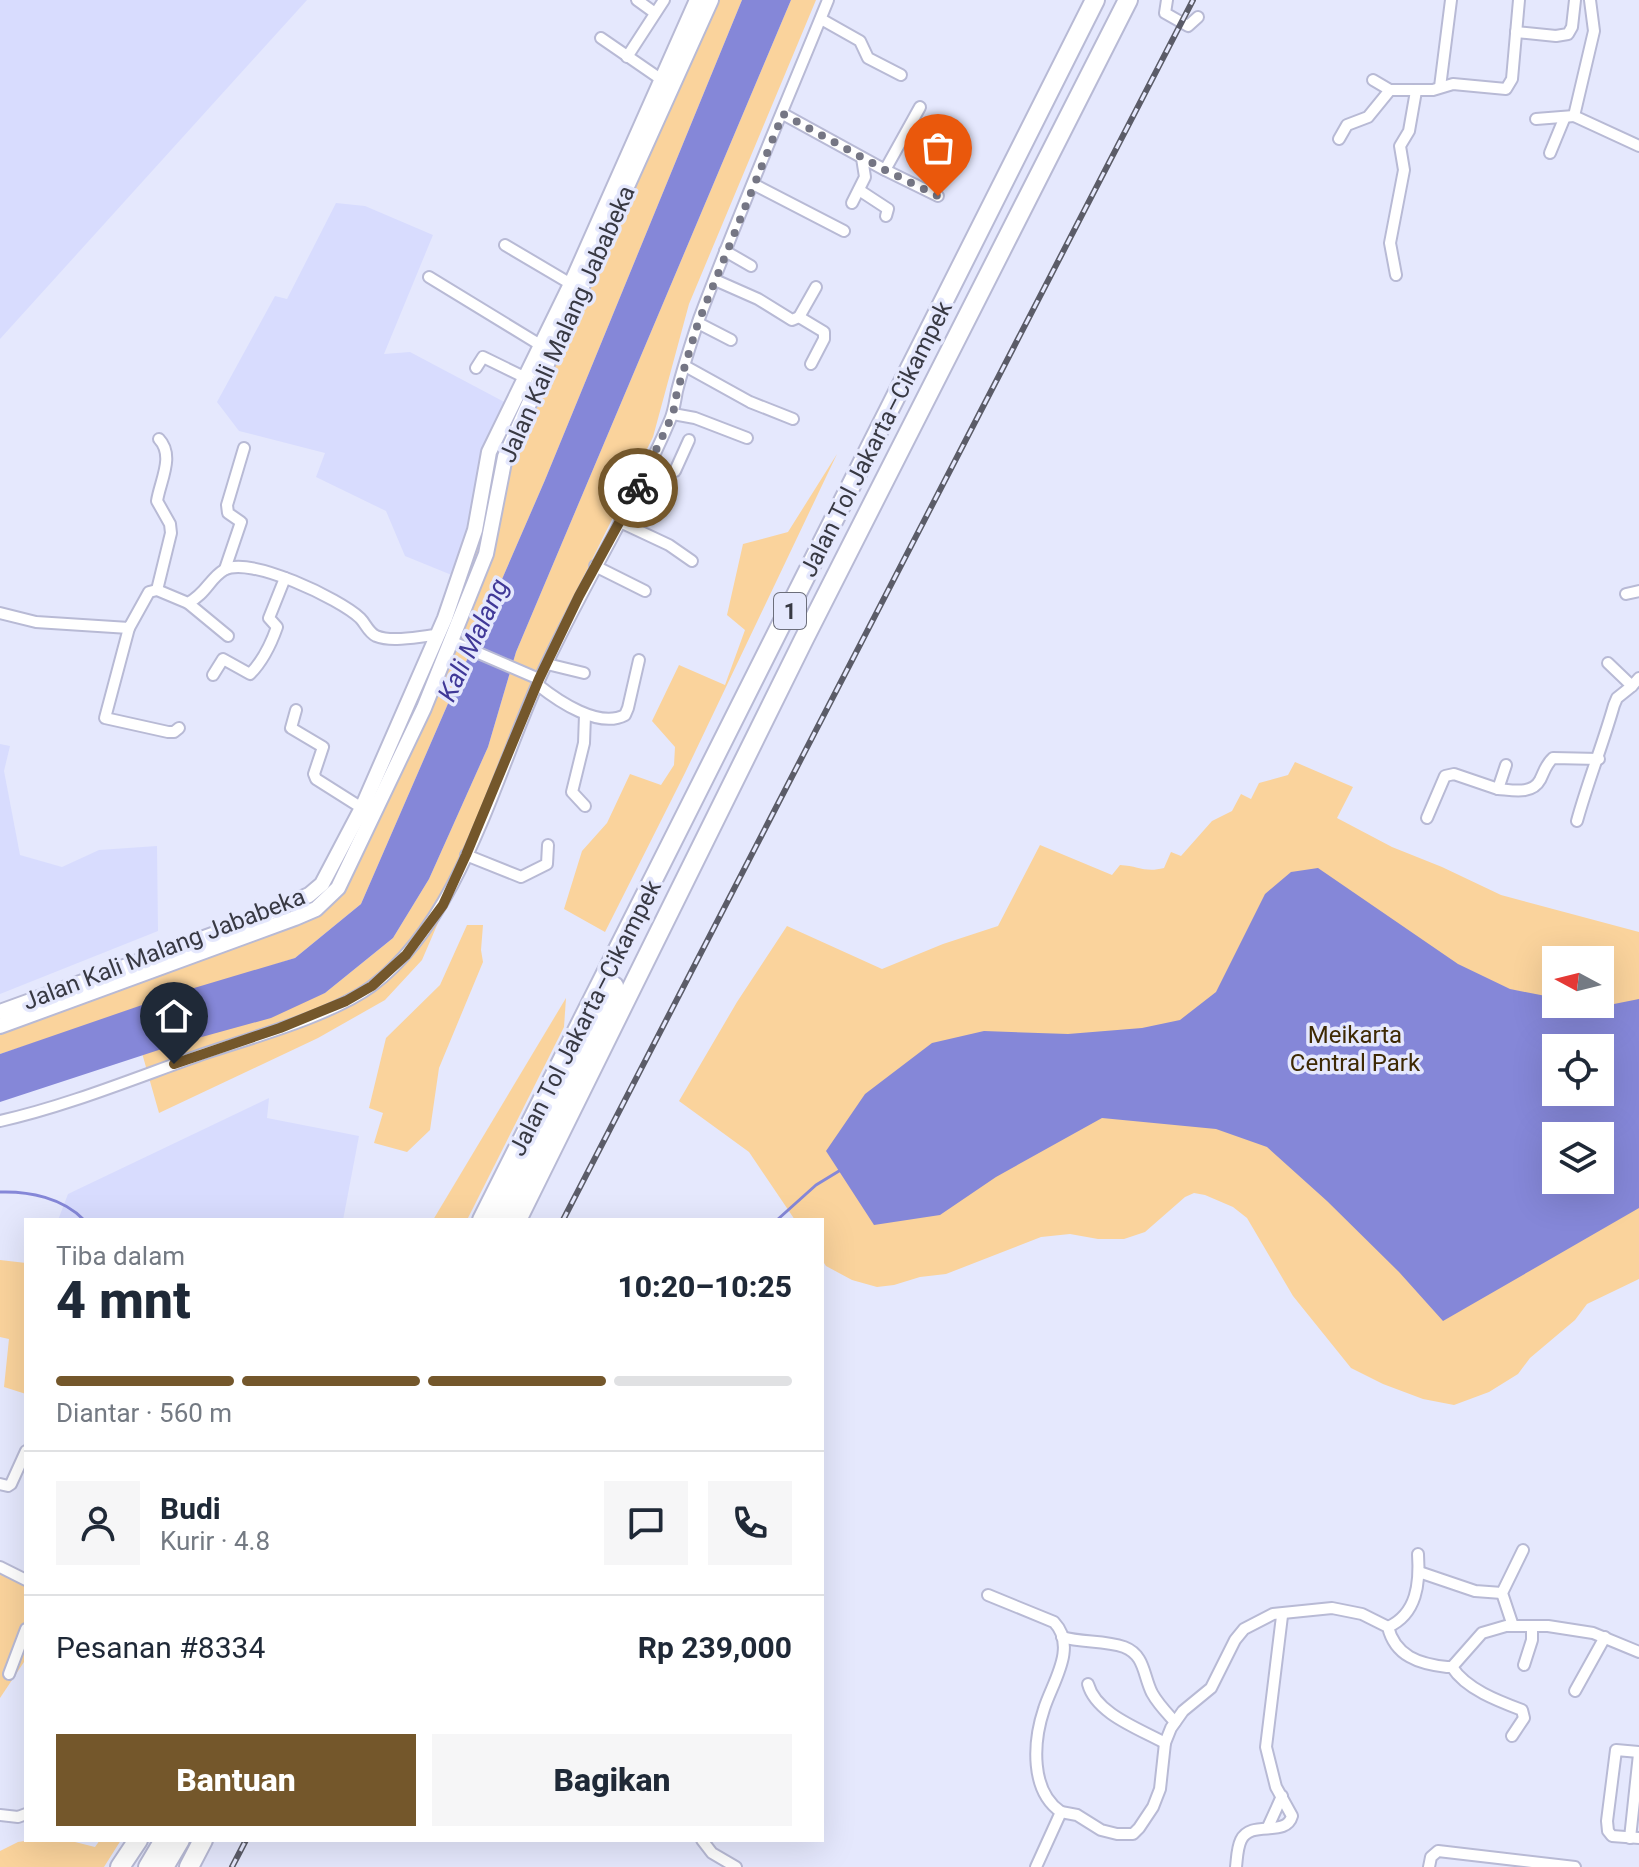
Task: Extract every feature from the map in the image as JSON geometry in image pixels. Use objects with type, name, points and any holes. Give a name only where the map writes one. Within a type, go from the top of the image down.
[{"type":"highway","name":"Jalan Tol Jakarta–Cikampek","points":[[483,1218],[1095,0]]},
{"type":"highway","name":"1","points":[[499,1218],[1107,0]]},
{"type":"highway","name":"1","points":[[516,1218],[1120,0]]},
{"type":"highway","name":"Jalan Tol Jakarta–Cikampek","points":[[516,1218],[804,639],[1128,0]]},
{"type":"highway","points":[[120,1867],[137,1842]]},
{"type":"highway","points":[[134,1867],[148,1842]]},
{"type":"highway","points":[[148,1867],[163,1842]]},
{"type":"highway","points":[[166,1867],[181,1842]]},
{"type":"highway","points":[[189,1867],[202,1842]]},
{"type":"main road","name":"Jalan Kali Malang Jababeka","points":[[0,1026],[316,909],[338,888],[438,635],[475,530],[489,452],[571,284],[697,0]]},
{"type":"main road","name":"Jalan Kali Malang Jababeka","points":[[0,1012],[227,930],[309,895],[322,884],[368,812],[424,708],[486,554],[505,457],[711,0]]},
{"type":"main road","points":[[504,416],[519,424]]},
{"type":"main road","points":[[409,702],[424,708]]},
{"type":"street","points":[[637,0],[655,13]]},
{"type":"street","points":[[627,57],[664,0]]},
{"type":"street","points":[[0,1121],[219,1049],[346,1001],[372,986],[406,955],[443,905],[547,664],[595,566],[649,467],[673,414],[698,323],[828,0]]},
{"type":"street","points":[[1167,0],[1165,13],[1188,26],[1198,17]]},
{"type":"street","points":[[1440,87],[1451,0]]},
{"type":"street","points":[[1373,80],[1390,90],[1416,91],[1453,84],[1506,89],[1512,79],[1517,0]]},
{"type":"street","points":[[1516,32],[1556,36],[1568,34],[1572,27],[1575,0]]},
{"type":"street","points":[[1550,153],[1569,117],[1594,31],[1590,0]]},
{"type":"street","points":[[821,19],[860,41],[868,58],[901,75]]},
{"type":"street","points":[[601,38],[662,80]]},
{"type":"street","points":[[1339,139],[1347,125],[1368,117],[1390,90]]},
{"type":"street","points":[[1396,275],[1390,243],[1404,170],[1400,146],[1412,123],[1416,91]]},
{"type":"street","points":[[885,170],[920,107]]},
{"type":"street","points":[[783,114],[938,196]]},
{"type":"street","points":[[1536,119],[1569,117],[1639,146]]},
{"type":"street","points":[[852,203],[865,177],[862,158]]},
{"type":"street","points":[[753,184],[844,231]]},
{"type":"street","points":[[859,190],[887,207],[886,216]]},
{"type":"street","points":[[505,245],[571,284]]},
{"type":"street","points":[[725,251],[751,266]]},
{"type":"street","points":[[429,277],[542,346]]},
{"type":"street","points":[[715,280],[758,299],[792,320],[799,317],[816,287]]},
{"type":"street","points":[[799,317],[825,335],[811,364]]},
{"type":"street","points":[[698,323],[731,340]]},
{"type":"street","points":[[476,368],[483,357],[526,378]]},
{"type":"street","points":[[685,366],[750,402],[793,419]]},
{"type":"street","points":[[673,414],[695,418],[747,438]]},
{"type":"street","points":[[157,590],[171,536],[170,524],[157,501],[167,457],[165,446],[159,439]]},
{"type":"street","points":[[649,467],[665,473],[675,471],[689,440]]},
{"type":"street","points":[[188,603],[199,597],[225,569],[241,522],[228,513],[227,505],[244,448]]},
{"type":"street","points":[[620,522],[669,545],[692,561]]},
{"type":"street","points":[[595,566],[645,591]]},
{"type":"street","points":[[225,569],[258,567],[285,578],[359,617],[372,634],[384,638],[438,635]]},
{"type":"street","points":[[213,675],[223,659],[250,674],[256,668],[269,649],[277,627],[269,618],[285,578]]},
{"type":"street","points":[[179,728],[168,732],[105,718],[129,628],[146,595],[157,590],[188,603],[228,636]]},
{"type":"street","points":[[1626,594],[1639,591]]},
{"type":"street","points":[[0,613],[36,622],[129,628]]},
{"type":"street","points":[[453,642],[514,666],[539,682],[562,703],[585,715],[620,718],[625,715],[639,660]]},
{"type":"street","points":[[1577,821],[1614,705],[1617,698],[1635,682],[1608,663]]},
{"type":"street","points":[[547,664],[584,673]]},
{"type":"street","points":[[296,710],[290,727],[323,747],[314,777],[368,812]]},
{"type":"street","points":[[585,715],[584,743],[572,792],[585,806]]},
{"type":"street","points":[[1427,818],[1445,776],[1454,774],[1498,789],[1534,788],[1553,758],[1599,759]]},
{"type":"street","points":[[1498,789],[1506,765]]},
{"type":"street","points":[[466,855],[521,877],[547,864],[548,845]]},
{"type":"street","points":[[1,1488],[11,1484],[24,1455]]},
{"type":"street","points":[[1513,1626],[1502,1593],[1523,1550]]},
{"type":"street","points":[[1388,1627],[1410,1610],[1419,1572],[1418,1554]]},
{"type":"street","points":[[0,1567],[24,1579]]},
{"type":"street","points":[[1419,1572],[1475,1591],[1502,1593]]},
{"type":"street","points":[[988,1595],[1054,1622],[1061,1629],[1062,1666],[1044,1708],[1037,1749],[1041,1786],[1051,1805],[1061,1812],[1077,1815],[1108,1832],[1133,1834],[1158,1796],[1165,1743],[1175,1722],[1183,1711],[1211,1688],[1235,1640],[1244,1629],[1273,1614],[1332,1608],[1362,1614],[1388,1627],[1392,1641],[1402,1653],[1452,1667]]},
{"type":"street","points":[[1236,1867],[1243,1835],[1256,1829],[1285,1826],[1292,1816],[1276,1787],[1266,1747],[1282,1616]]},
{"type":"street","points":[[1452,1667],[1482,1633],[1513,1626],[1593,1633],[1639,1652]]},
{"type":"street","points":[[1524,1665],[1532,1640],[1532,1626]]},
{"type":"street","points":[[9,1674],[24,1634]]},
{"type":"street","points":[[1062,1637],[1080,1642],[1112,1644],[1139,1656],[1157,1703],[1175,1722]]},
{"type":"street","points":[[1575,1691],[1605,1637]]},
{"type":"street","points":[[1452,1667],[1457,1676],[1484,1693],[1522,1710],[1524,1718],[1512,1736]]},
{"type":"street","points":[[1088,1684],[1091,1695],[1099,1705],[1165,1743]]},
{"type":"street","points":[[1616,1750],[1639,1753],[1635,1838],[1612,1836],[1608,1831],[1616,1750]]},
{"type":"street","points":[[1268,1827],[1282,1796]]},
{"type":"street","points":[[1036,1867],[1061,1812]]},
{"type":"street","points":[[0,1815],[24,1815]]},
{"type":"street","points":[[704,1842],[712,1853],[736,1867]]},
{"type":"street","points":[[1429,1867],[1431,1857],[1438,1851],[1575,1867]]},
{"type":"shaded area","points":[[0,0],[307,0],[0,339]]},
{"type":"shaded area","points":[[336,203],[365,206],[433,235],[384,354],[410,352],[510,405],[459,578],[405,556],[386,511],[316,477],[325,453],[239,431],[217,402],[275,296],[287,299]]},
{"type":"shaded area","points":[[0,744],[10,746],[4,771],[20,855],[62,867],[99,850],[157,846],[158,931],[0,994]]},
{"type":"shaded area","points":[[269,1098],[267,1118],[359,1136],[343,1218],[59,1218],[68,1194]]},
{"type":"green space","points":[[697,0],[742,0],[545,480],[361,904],[295,958],[0,1054],[0,1012],[227,930],[323,883],[445,618],[489,452]]},
{"type":"green space","points":[[791,0],[816,0],[689,304],[653,437],[552,640],[422,960],[385,1000],[318,1038],[159,1113],[142,1053],[325,993],[393,938],[429,879],[488,747],[516,652]]},
{"type":"green space","points":[[837,454],[685,773],[605,932],[564,909],[582,851],[607,823],[630,774],[661,785],[674,765],[675,747],[652,721],[679,665],[725,685],[745,630],[727,615],[743,544],[788,532]]},
{"type":"green space","name":"Meikarta Central Park","points":[[1295,762],[1353,787],[1337,818],[1392,847],[1501,895],[1639,932],[1639,1279],[1587,1304],[1575,1320],[1530,1358],[1518,1374],[1489,1392],[1454,1405],[1423,1399],[1351,1368],[1293,1296],[1247,1218],[1233,1207],[1194,1193],[1185,1197],[1145,1232],[1124,1239],[1070,1234],[1041,1237],[946,1274],[877,1287],[852,1280],[824,1263],[824,1218],[794,1218],[749,1152],[679,1101],[737,1002],[787,926],[882,969],[998,926],[1040,845],[1112,875],[1120,865],[1147,870],[1164,868],[1171,852],[1181,856],[1212,821],[1232,811],[1241,794],[1251,799],[1259,783],[1288,775]]},
{"type":"green space","points":[[467,925],[483,925],[483,962],[439,1068],[430,1130],[407,1152],[374,1143],[383,1113],[369,1108],[386,1038],[440,985]]},
{"type":"green space","points":[[566,998],[564,1027],[468,1218],[434,1218]]},
{"type":"green space","points":[[0,1260],[24,1263],[24,1393],[4,1387],[9,1339],[0,1337]]},
{"type":"green space","points":[[0,1568],[24,1580],[24,1662],[0,1698]]},
{"type":"green space","points":[[18,1842],[75,1842],[95,1847],[99,1842],[120,1842],[104,1867],[0,1867],[0,1851]]},
{"type":"water","points":[[742,0],[791,0],[516,652],[488,747],[429,879],[393,938],[325,993],[271,1018],[180,1043],[0,1102],[0,1054],[174,994],[295,958],[361,904],[545,480]]},
{"type":"water","points":[[1318,868],[1458,964],[1510,989],[1542,995],[1542,1018],[1614,1018],[1614,1004],[1639,999],[1639,1208],[1443,1321],[1399,1272],[1267,1147],[1216,1129],[1102,1118],[996,1177],[940,1215],[874,1225],[826,1151],[865,1094],[932,1043],[984,1031],[1068,1034],[1142,1028],[1180,1020],[1216,992],[1265,894],[1291,872]]},
{"type":"waterway","points":[[779,1218],[816,1185],[839,1171]]},
{"type":"waterway","points":[[0,1192],[45,1197],[66,1206],[82,1218]]},
{"type":"railway","points":[[564,1218],[1193,0]]},
{"type":"railway","points":[[232,1867],[245,1842]]},
{"type":"way so far","points":[[638,488],[673,414],[698,323],[783,114],[938,196]]},
{"type":"route","points":[[174,1064],[280,1028],[346,1001],[372,986],[406,955],[443,905],[539,679],[579,596],[638,488]]},
{"type":"water label","name":"Kali Malang","points":[[473,640]]}]
